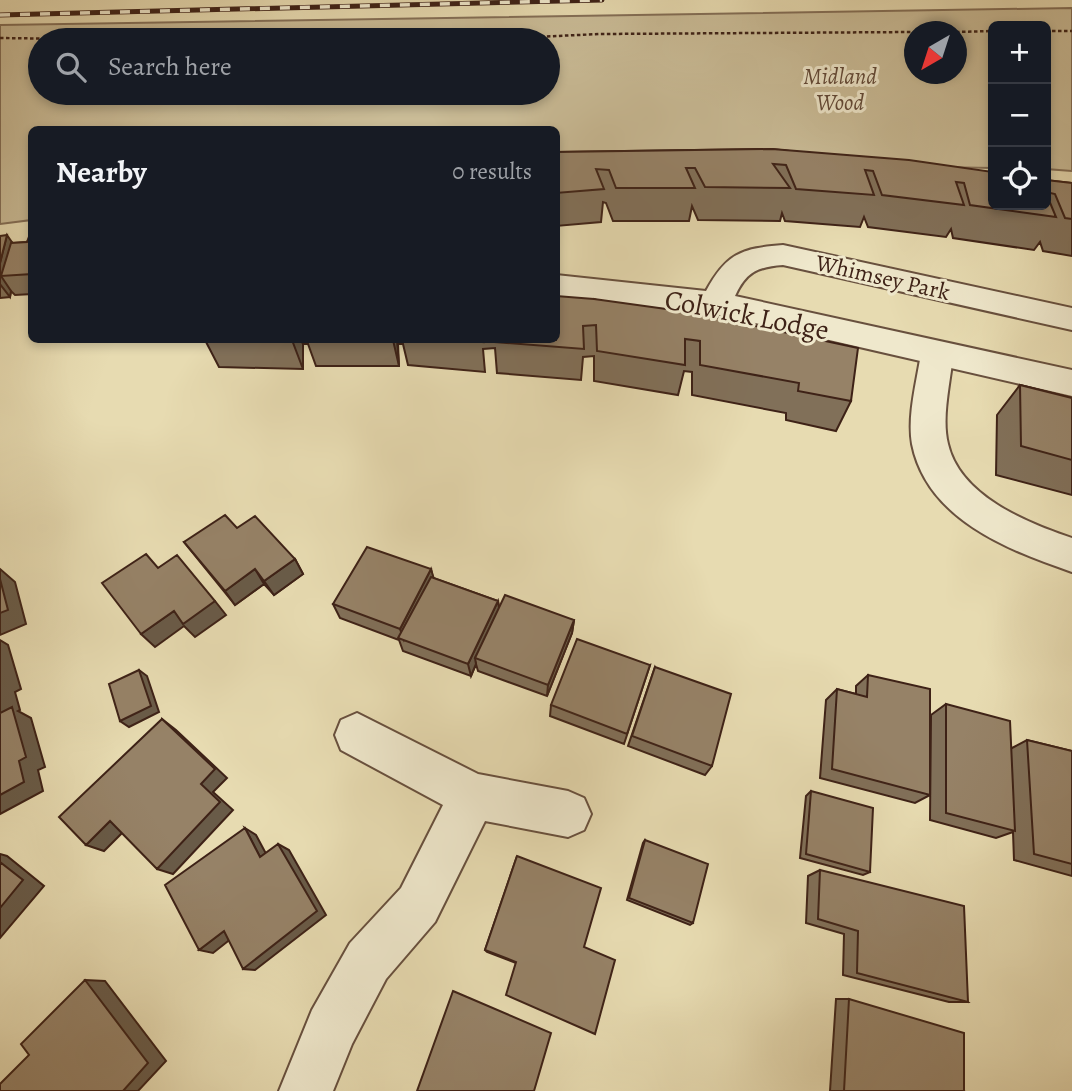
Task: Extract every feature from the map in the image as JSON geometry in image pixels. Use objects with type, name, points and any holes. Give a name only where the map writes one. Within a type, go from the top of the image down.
[{"type":"street","name":"Whimsey Park","points":[[716,303],[731,270],[753,256],[783,255],[1072,319]]},
{"type":"street","name":"Colwick Lodge","points":[[560,285],[716,303],[1072,383]]},
{"type":"street","points":[[937,353],[930,444],[944,478],[984,517],[1033,544],[1072,555]]},
{"type":"street","points":[[356,735],[473,796],[569,814]]},
{"type":"street","points":[[306,1091],[331,1029],[368,961],[418,905],[473,796]]},
{"type":"path","points":[[1051,31],[1072,31]]},
{"type":"path","points":[[560,36],[904,32]]},
{"type":"path","points":[[967,32],[988,32]]},
{"type":"path","points":[[0,38],[28,38]]},
{"type":"green space","name":"Midland Wood","points":[[1072,8],[1072,171],[1051,169],[1051,21],[988,21],[988,168],[640,162],[560,169],[560,126],[28,126],[28,220],[0,224],[0,25]]},
{"type":"building","points":[[772,149],[909,160],[988,171],[988,208],[970,205],[964,183],[956,182],[964,205],[882,195],[873,171],[865,170],[874,195],[796,189],[786,165],[773,164],[790,188],[705,187],[695,168],[686,168],[695,188],[616,188],[609,170],[596,169],[604,189],[560,193],[560,152]]},
{"type":"building","points":[[1051,181],[1072,183],[1072,219],[1065,218],[1055,194],[1051,193]]},
{"type":"building","points":[[1051,205],[1056,217],[1006,210],[1051,210]]},
{"type":"building","points":[[7,235],[0,263],[0,236]]},
{"type":"building","points":[[28,239],[28,274],[1,276],[11,243],[27,242]]},
{"type":"building","points":[[560,296],[695,313],[858,348],[851,401],[798,391],[799,383],[700,365],[700,341],[685,339],[685,365],[597,351],[596,325],[583,326],[584,349],[508,343],[560,343]]},
{"type":"building","points":[[1020,385],[1072,398],[1072,460],[1021,446]]},
{"type":"building","points":[[225,515],[237,528],[255,516],[295,559],[264,581],[255,569],[225,591],[184,542]]},
{"type":"building","points":[[367,547],[431,569],[400,629],[333,604]]},
{"type":"building","points":[[146,554],[158,568],[177,555],[215,601],[183,624],[174,611],[141,634],[102,583]]},
{"type":"building","points":[[431,577],[498,601],[468,664],[398,638]]},
{"type":"building","points":[[0,579],[8,610],[0,613]]},
{"type":"building","points":[[505,595],[574,620],[548,685],[475,658]]},
{"type":"building","points":[[577,639],[650,665],[627,734],[551,705]]},
{"type":"building","points":[[655,667],[731,694],[712,766],[632,736]]},
{"type":"building","points":[[139,670],[151,706],[120,721],[109,684]]},
{"type":"building","points":[[868,675],[930,689],[930,795],[832,769],[837,689],[867,697]]},
{"type":"building","points":[[946,704],[1010,721],[1015,831],[946,813]]},
{"type":"building","points":[[12,707],[26,757],[19,761],[24,782],[0,795],[0,713]]},
{"type":"building","points":[[162,719],[215,769],[201,784],[220,802],[157,869],[110,821],[86,845],[59,817]]},
{"type":"building","points":[[1027,740],[1072,751],[1072,864],[1034,854]]},
{"type":"building","points":[[811,791],[873,808],[870,872],[806,854]]},
{"type":"building","points":[[245,828],[260,857],[278,844],[317,911],[243,969],[224,931],[199,950],[165,885]]},
{"type":"building","points":[[645,840],[708,864],[693,923],[629,898]]},
{"type":"building","points":[[517,856],[601,888],[584,947],[615,960],[595,1034],[506,995],[516,962],[485,950]]},
{"type":"building","points":[[0,862],[23,880],[0,908]]},
{"type":"building","points":[[820,870],[964,906],[968,1002],[857,973],[858,931],[818,919]]},
{"type":"building","points":[[85,980],[148,1063],[123,1091],[0,1091],[0,1084],[29,1055],[21,1044]]},
{"type":"building","points":[[453,991],[551,1033],[534,1091],[417,1091]]},
{"type":"building","points":[[849,999],[964,1033],[964,1091],[844,1091]]},
{"type":"railway","points":[[0,15],[602,0]]}]
